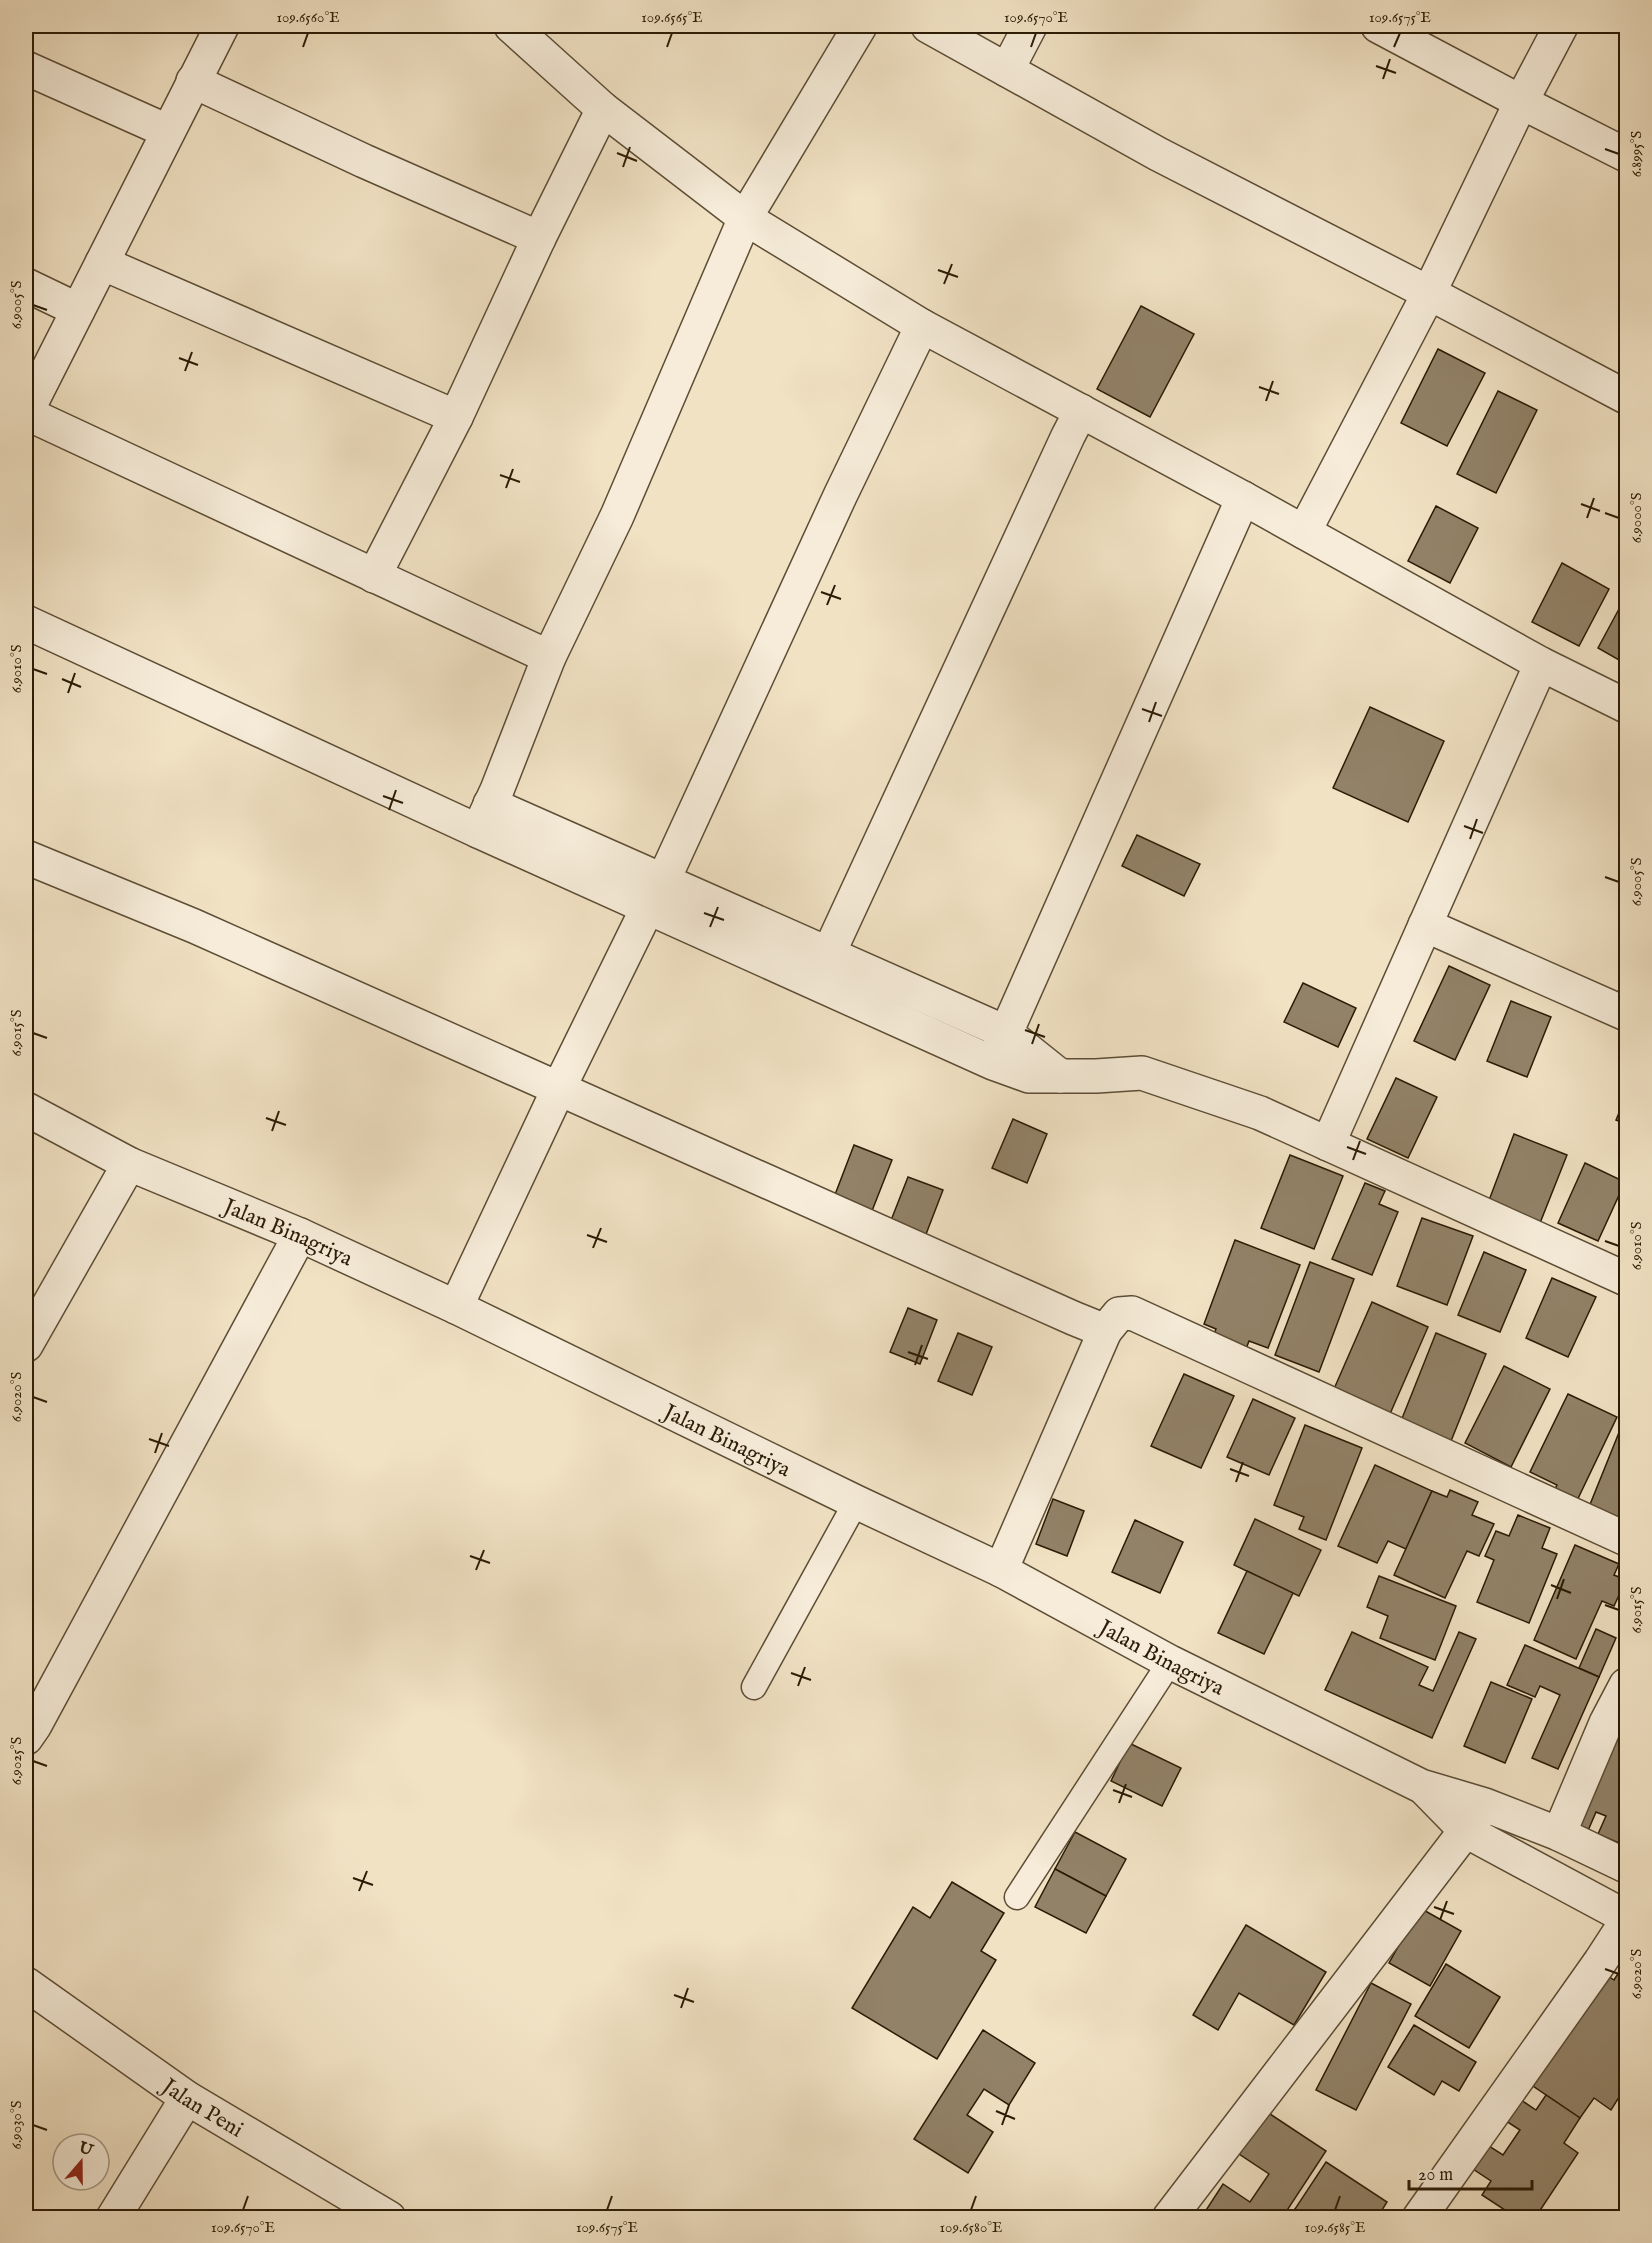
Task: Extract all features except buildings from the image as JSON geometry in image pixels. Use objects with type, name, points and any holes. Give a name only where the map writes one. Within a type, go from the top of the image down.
[{"type":"street","points":[[222,26],[26,413],[549,657]]},
{"type":"street","points":[[511,26],[603,109],[745,218],[922,326],[1244,498],[1541,664],[1626,705]]},
{"type":"street","points":[[484,817],[549,657],[617,516],[745,218],[860,26]]},
{"type":"street","points":[[928,26],[1158,154],[1430,292],[1626,397]]},
{"type":"street","points":[[1007,70],[1030,26]]},
{"type":"street","points":[[1378,26],[1626,155]]},
{"type":"street","points":[[1304,532],[1430,292],[1521,102],[1561,26]]},
{"type":"street","points":[[26,68],[167,131]]},
{"type":"street","points":[[193,81],[364,161],[539,238]]},
{"type":"street","points":[[374,576],[456,417],[539,238],[603,109]]},
{"type":"street","points":[[102,263],[456,417]]},
{"type":"street","points":[[26,285],[78,310]]},
{"type":"street","points":[[456,1307],[559,1088],[656,894],[840,496],[922,326]]},
{"type":"street","points":[[823,967],[1081,411]]},
{"type":"street","points":[[993,1063],[1244,498]]},
{"type":"street","points":[[26,622],[484,817],[823,967],[1005,1032],[1060,1076]]},
{"type":"street","points":[[1328,1144],[1541,664]]},
{"type":"street","points":[[26,857],[194,926],[1105,1331]]},
{"type":"street","points":[[1425,925],[1626,1014]]},
{"type":"street","points":[[823,967],[993,1063],[1029,1076],[1142,1073],[1260,1113],[1626,1279]]},
{"type":"street","name":"Jalan Binagriya","points":[[26,1109],[129,1164],[300,1235],[456,1307],[856,1502],[1001,1569],[1170,1662],[1422,1786],[1485,1805],[1559,1834],[1626,1866]]},
{"type":"street","points":[[26,1345],[129,1164]]},
{"type":"street","points":[[26,1738],[300,1235]]},
{"type":"street","points":[[1001,1569],[1105,1331],[1119,1314],[1132,1313],[1626,1539]]},
{"type":"street","points":[[1559,1834],[1606,1723],[1626,1685]]},
{"type":"street","name":"Jalan Binagriya","points":[[1422,1786],[1466,1831],[1626,1917]]},
{"type":"street","points":[[1169,2217],[1485,1805]]},
{"type":"street","points":[[1419,2217],[1626,1922]]},
{"type":"street","name":"Jalan Peni","points":[[26,1984],[188,2098],[388,2217]]},
{"type":"street","points":[[113,2217],[188,2098]]},
{"type":"lane","points":[[754,1687],[856,1502]]},
{"type":"lane","points":[[1017,1897],[1170,1662]]}]
